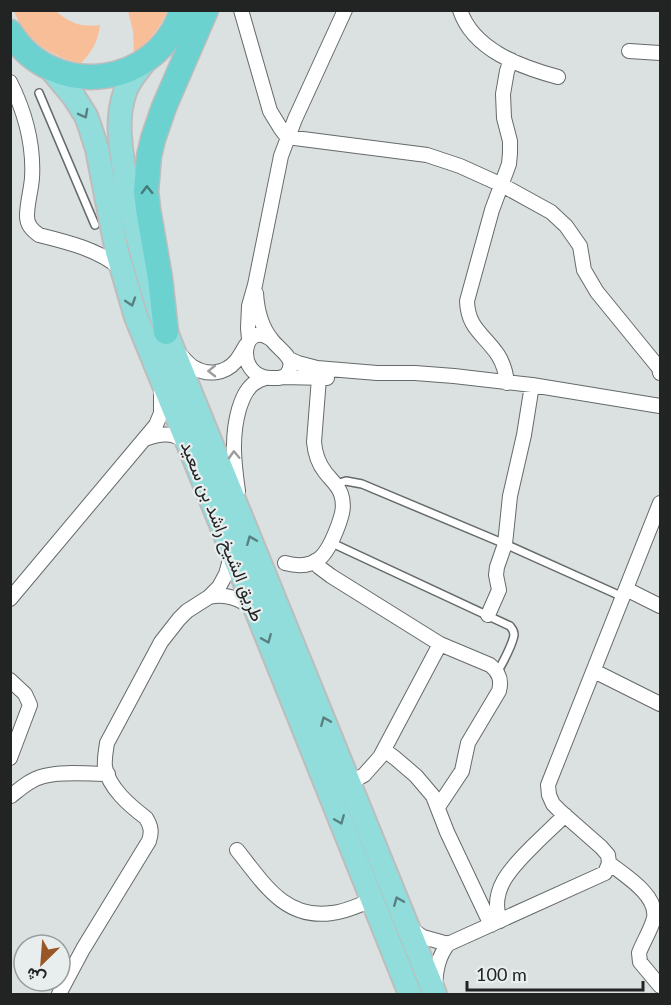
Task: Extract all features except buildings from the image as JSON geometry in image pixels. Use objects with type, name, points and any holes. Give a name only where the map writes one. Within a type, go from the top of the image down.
[{"type":"highway","points":[[10,32],[28,54],[49,67],[73,75],[98,77],[123,72],[145,61],[163,45],[176,25],[182,10]]},
{"type":"highway","points":[[169,339],[148,209],[149,156],[164,106],[206,10]]},
{"type":"main road","name":"طريق الشيخ راشد بن سعيد","points":[[145,61],[126,91],[120,114],[119,138],[136,232],[151,287],[169,339],[435,994]]},
{"type":"main road","name":"طريق الشيخ راشد بن سعيد","points":[[49,67],[69,91],[86,117],[94,138],[97,201],[104,226],[122,269],[136,317],[410,994]]},
{"type":"street","points":[[241,10],[270,111],[287,137],[427,155],[460,166],[502,185],[551,212],[566,226],[580,246],[584,270],[597,292],[659,368],[660,373]]},
{"type":"street","points":[[266,378],[249,366],[245,357],[249,306],[277,175],[287,137],[345,10]]},
{"type":"street","points":[[460,10],[465,22],[480,42],[511,60],[558,77]]},
{"type":"street","points":[[629,51],[660,53]]},
{"type":"street","points":[[507,382],[501,361],[471,323],[467,309],[468,293],[488,223],[509,164],[510,141],[504,118],[503,100],[504,83],[511,60]]},
{"type":"street","points":[[10,82],[23,111],[31,144],[32,177],[27,215],[29,225],[39,235],[104,256],[122,269]]},
{"type":"street","points":[[83,248],[95,245],[106,238],[104,226]]},
{"type":"street","points":[[255,285],[259,314],[272,340],[289,358],[308,366],[507,382],[660,406]]},
{"type":"street","points":[[169,339],[195,369],[214,373],[232,365],[248,341],[257,335],[261,334],[272,340]]},
{"type":"street","points":[[282,377],[290,370],[289,358]]},
{"type":"street","points":[[241,513],[234,463],[235,429],[242,400],[253,384],[266,378],[319,378],[377,373]]},
{"type":"street","points":[[10,599],[156,425],[161,413],[160,376]]},
{"type":"street","points":[[285,563],[303,565],[325,554],[332,543],[343,509],[342,495],[336,484],[320,466],[315,450],[319,378]]},
{"type":"street","points":[[488,615],[498,594],[497,567],[505,544],[510,496],[532,386]]},
{"type":"street","points":[[146,439],[165,434],[177,436],[187,442]]},
{"type":"street","points":[[409,928],[431,941],[448,944],[604,873],[609,863],[608,855],[553,804],[548,785],[660,503]]},
{"type":"street","points":[[59,994],[151,835],[146,818],[117,792],[110,781],[105,767],[107,743],[161,642],[179,619],[209,597],[224,581],[232,552]]},
{"type":"street","points":[[315,561],[331,576],[440,644],[485,663],[497,672],[500,681],[499,691],[468,743],[462,771],[438,807]]},
{"type":"street","points":[[625,593],[660,606]]},
{"type":"street","points":[[209,597],[222,595],[235,598],[256,610]]},
{"type":"street","points":[[350,783],[370,770],[384,750],[440,644]]},
{"type":"street","points":[[594,671],[660,704]]},
{"type":"street","points":[[10,680],[25,694],[30,705],[10,758]]},
{"type":"street","points":[[384,750],[406,767],[429,791],[438,807],[447,832],[496,923]]},
{"type":"street","points":[[11,795],[29,782],[45,776],[108,774]]},
{"type":"street","points":[[496,923],[497,903],[505,877],[514,865],[565,815]]},
{"type":"street","points":[[237,850],[269,890],[291,907],[309,914],[333,913],[372,900]]},
{"type":"street","points":[[609,863],[634,882],[651,900],[654,911],[653,920],[639,957],[640,962],[660,986]]},
{"type":"street","points":[[435,994],[438,963],[448,944]]},
{"type":"lane","points":[[39,93],[97,201]]},
{"type":"lane","points":[[336,484],[346,481],[362,484],[625,593]]},
{"type":"lane","points":[[332,543],[510,626],[514,634],[497,672]]},
{"type":"shaded area","points":[[14,11],[56,11],[77,24],[100,25],[98,36],[81,63],[70,60],[50,52],[32,39]]},
{"type":"shaded area","points":[[128,11],[167,11],[154,34],[134,53],[133,31]]}]
